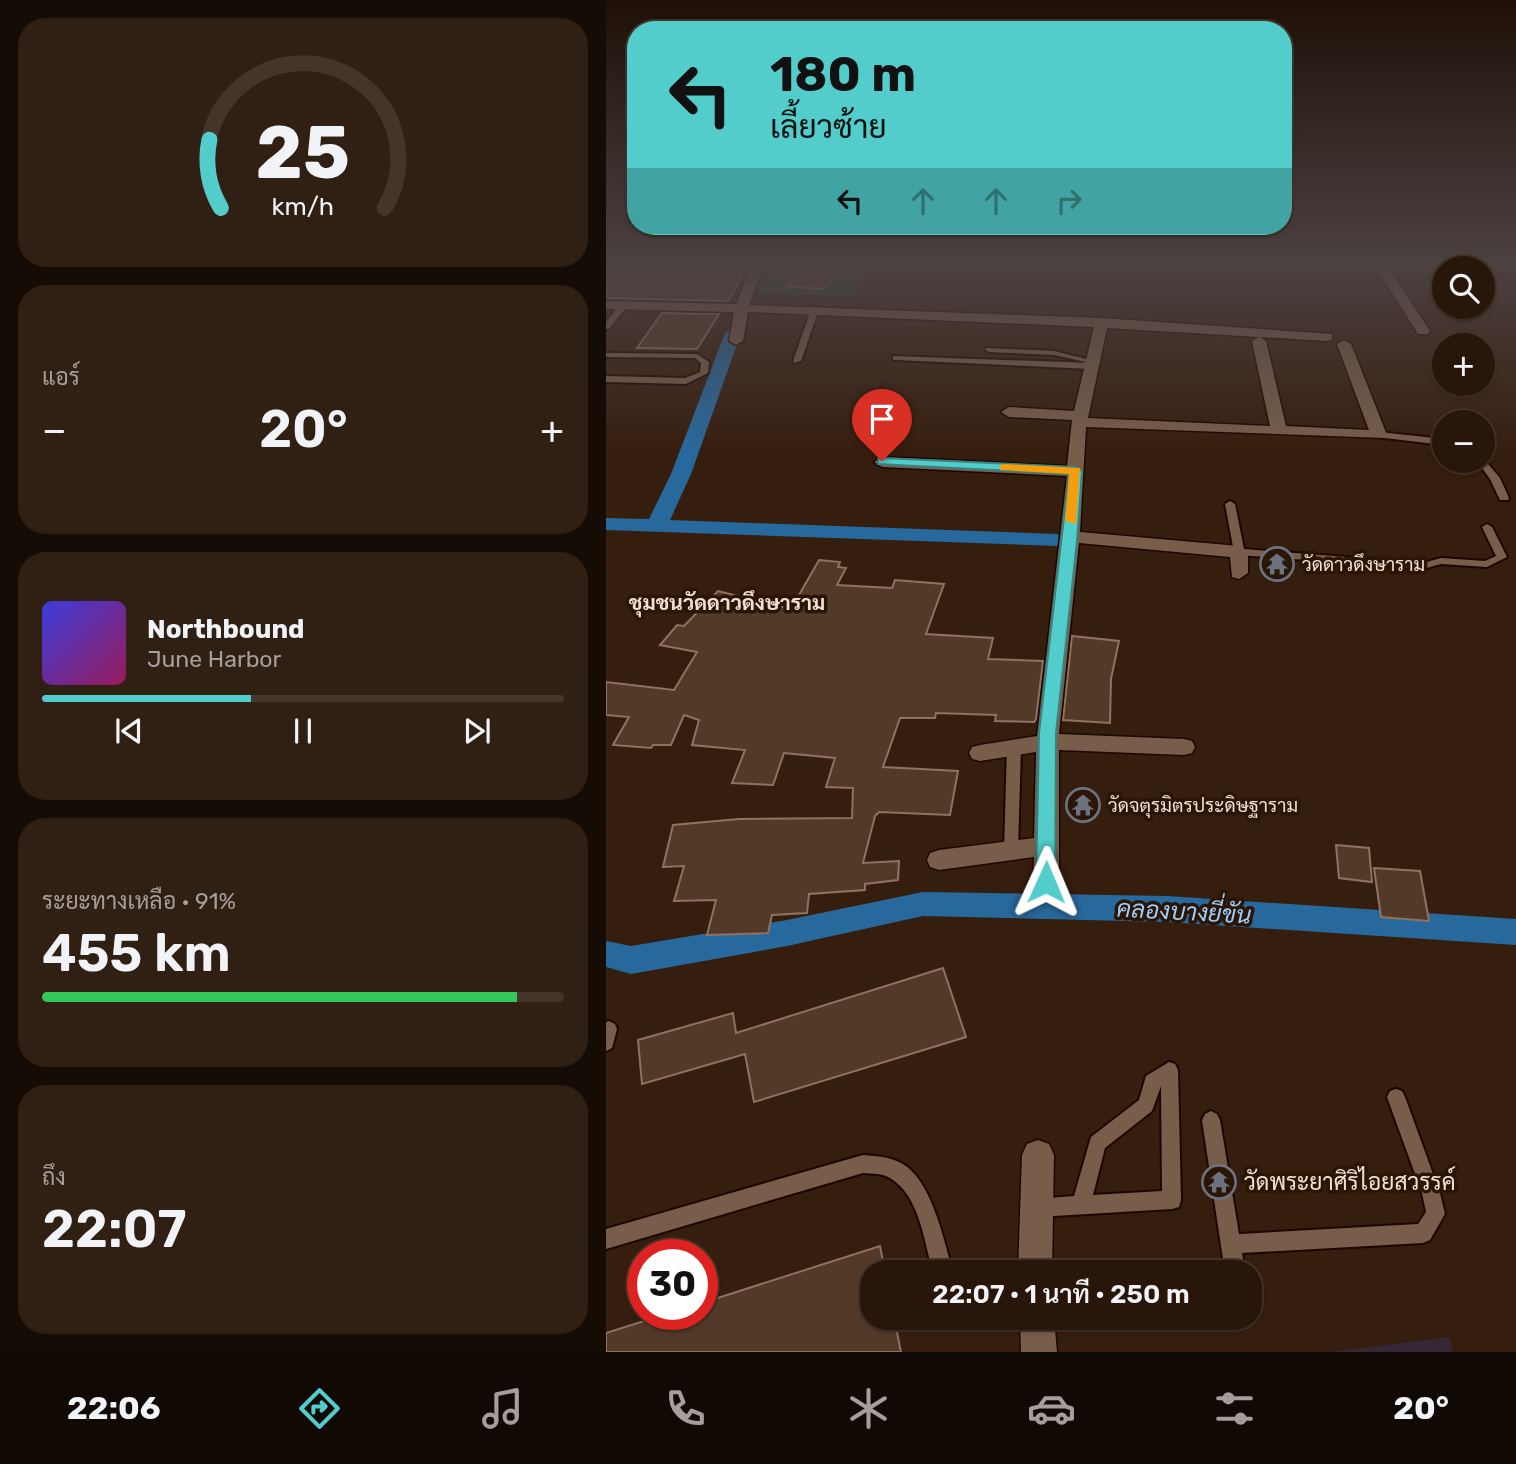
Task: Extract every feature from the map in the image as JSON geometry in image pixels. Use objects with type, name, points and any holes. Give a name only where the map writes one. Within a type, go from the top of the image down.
[{"type":"street","points":[[737,341],[740,327]]},
{"type":"street","points":[[1046,882],[1048,742],[1071,537],[1079,419],[1101,327]]},
{"type":"street","points":[[1178,327],[1327,337]]},
{"type":"street","points":[[1420,327],[1423,331]]},
{"type":"street","points":[[1259,341],[1279,430]]},
{"type":"street","points":[[1008,412],[1079,419],[1379,435],[1344,344]]},
{"type":"street","points":[[882,461],[1075,471]]},
{"type":"street","points":[[1071,537],[1239,552],[1239,573]]},
{"type":"street","points":[[980,753],[1048,742],[1184,747]]},
{"type":"street","points":[[939,860],[1046,846]]},
{"type":"street","points":[[1035,1260],[1038,1155]]},
{"type":"street","points":[[1038,1330],[1039,1352]]},
{"type":"lane","points":[[797,361],[809,327]]},
{"type":"lane","points":[[989,350],[1054,353],[1093,363]]},
{"type":"lane","points":[[606,355],[697,356],[705,362],[703,373],[686,381],[606,379]]},
{"type":"lane","points":[[895,358],[1093,363]]},
{"type":"lane","points":[[1379,435],[1432,441]]},
{"type":"lane","points":[[1491,473],[1504,498]]},
{"type":"lane","points":[[1230,504],[1239,552],[1423,566],[1441,561],[1487,564],[1502,557],[1487,527]]},
{"type":"lane","points":[[1011,850],[1014,747]]},
{"type":"lane","points":[[606,1030],[609,1029],[606,1044]]},
{"type":"lane","points":[[1037,1208],[1172,1200],[1169,1070],[1152,1082],[1146,1105],[1097,1143],[1081,1205]]},
{"type":"lane","points":[[1231,1244],[1423,1233],[1436,1214],[1396,1097]]},
{"type":"lane","points":[[1211,1120],[1233,1260]]},
{"type":"lane","points":[[606,1239],[863,1164],[878,1163],[905,1176],[917,1191],[939,1260]]},
{"type":"shaded area","points":[[1449,1337],[1453,1352],[1330,1352]]},
{"type":"building","points":[[652,327],[711,327],[697,349],[637,348]]},
{"type":"building","points":[[819,560],[840,562],[838,567],[846,568],[837,585],[892,588],[895,580],[944,584],[926,634],[993,638],[988,659],[1043,661],[1036,719],[1034,722],[995,721],[996,715],[936,713],[935,718],[900,718],[883,767],[958,771],[950,815],[879,812],[875,816],[863,863],[899,861],[898,880],[865,884],[865,890],[809,894],[807,913],[772,915],[768,933],[707,935],[716,900],[674,901],[684,866],[663,867],[673,825],[739,819],[852,818],[853,788],[826,787],[835,758],[784,753],[773,785],[732,783],[745,750],[692,745],[699,720],[684,715],[671,745],[653,745],[651,748],[613,745],[629,717],[606,715],[606,682],[674,690],[697,652],[660,645],[677,625],[684,626],[718,591],[791,609]]},
{"type":"building","points":[[1072,636],[1119,641],[1111,679],[1110,723],[1063,720]]},
{"type":"building","points":[[1336,845],[1369,848],[1372,882],[1339,878]]},
{"type":"building","points":[[1374,868],[1420,871],[1429,921],[1381,917]]},
{"type":"building","points":[[943,968],[966,1037],[754,1102],[745,1054],[642,1084],[638,1040],[733,1013],[736,1033]]},
{"type":"building","points":[[880,1246],[883,1260],[860,1260],[860,1330],[896,1330],[901,1352],[606,1352],[606,1333],[627,1326],[627,1330],[718,1330],[718,1298]]},
{"type":"waterway","points":[[657,525],[681,474],[733,333]]},
{"type":"waterway","points":[[606,524],[1057,540]]},
{"type":"waterway","name":"คลองบางยี่ขัน","points":[[606,954],[631,960],[787,933],[923,904],[1167,909],[1517,932]]},
{"type":"slow traffic","points":[[1005,468],[1075,471],[1072,521]]},
{"type":"place","name":"วัดดาวดึงษาราม","points":[[1277,564]]},
{"type":"place","name":"วัดจตุรมิตรประดิษฐาราม","points":[[1083,805]]},
{"type":"place","name":"วัดพระยาศิริไอยสวรรค์","points":[[1219,1182]]},
{"type":"district","name":"ชุมชนวัดดาวดึงษาราม","points":[[727,602]]},
{"type":"route","points":[[882,461],[1075,471],[1070,541],[1048,733],[1046,882]]}]
